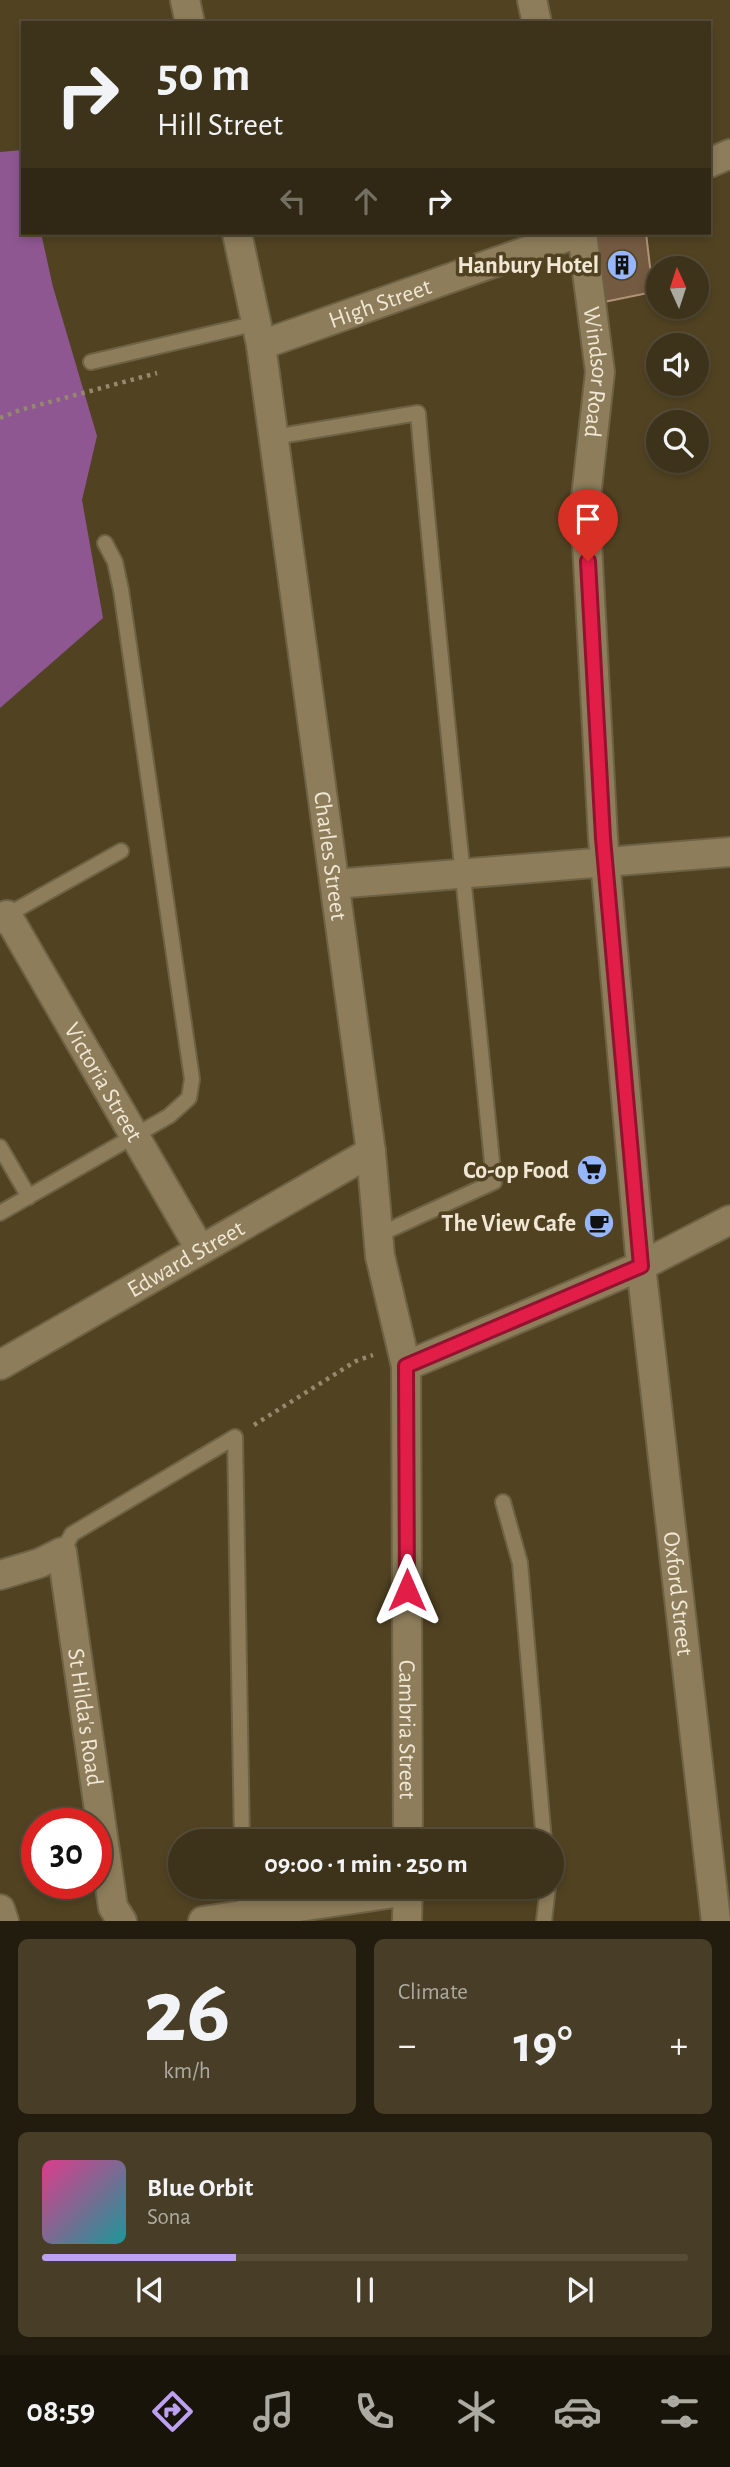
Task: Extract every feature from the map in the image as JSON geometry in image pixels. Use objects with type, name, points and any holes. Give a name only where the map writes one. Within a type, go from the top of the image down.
[{"type":"street","points":[[186,0],[190,21]]},
{"type":"street","points":[[532,0],[537,21]]},
{"type":"street","points":[[711,162],[730,153]]},
{"type":"street","name":"Charles Street","points":[[237,235],[259,334],[274,437],[371,1152],[380,1256],[403,1356]]},
{"type":"street","name":"High Street","points":[[259,334],[574,235]]},
{"type":"street","name":"Windsor Road","points":[[580,235],[600,372],[585,506],[605,862],[641,1266]]},
{"type":"street","points":[[335,884],[730,852]]},
{"type":"street","name":"Victoria Street","points":[[4,917],[200,1249]]},
{"type":"street","name":"Edward Street","points":[[0,1365],[371,1152]]},
{"type":"street","points":[[403,1356],[641,1266],[730,1220]]},
{"type":"street","name":"Oxford Street","points":[[641,1266],[716,1921]]},
{"type":"street","name":"Cambria Street","points":[[403,1356],[408,1829]]},
{"type":"street","points":[[0,1575],[40,1563],[62,1552]]},
{"type":"street","name":"St Hilda's Road","points":[[62,1552],[113,1907],[122,1921]]},
{"type":"street","points":[[203,1921],[346,1899]]},
{"type":"street","points":[[407,1921],[408,1899]]},
{"type":"street","points":[[0,1909],[4,1921]]},
{"type":"lane","points":[[91,362],[259,334]]},
{"type":"lane","points":[[274,437],[418,413],[494,1182],[378,1235]]},
{"type":"lane","points":[[0,1213],[135,1138],[169,1116],[189,1098],[192,1079],[121,590],[116,562],[105,543]]},
{"type":"lane","points":[[4,917],[121,851]]},
{"type":"lane","points":[[0,1147],[29,1197]]},
{"type":"lane","points":[[62,1552],[72,1534],[235,1437],[242,1829]]},
{"type":"lane","points":[[503,1502],[520,1563],[543,1829]]},
{"type":"lane","points":[[244,1899],[246,1915]]},
{"type":"lane","points":[[544,1921],[547,1899]]},
{"type":"path","points":[[0,418],[20,410],[167,370]]},
{"type":"path","points":[[235,1437],[356,1361],[403,1356]]},
{"type":"shaded area","points":[[21,150],[21,235],[41,235],[53,287],[97,436],[82,500],[103,618],[0,708],[0,152]]},
{"type":"building","name":"Hanbury Hotel","points":[[596,235],[646,235],[649,256],[646,256],[646,293],[599,303]]},
{"type":"place","name":"Hanbury Hotel","points":[[622,265]]},
{"type":"place","name":"Co-op Food","points":[[592,1170]]},
{"type":"place","name":"The View Cafe","points":[[599,1223]]},
{"type":"route","points":[[407,1590],[406,1366],[641,1266],[603,838],[588,561]]}]
